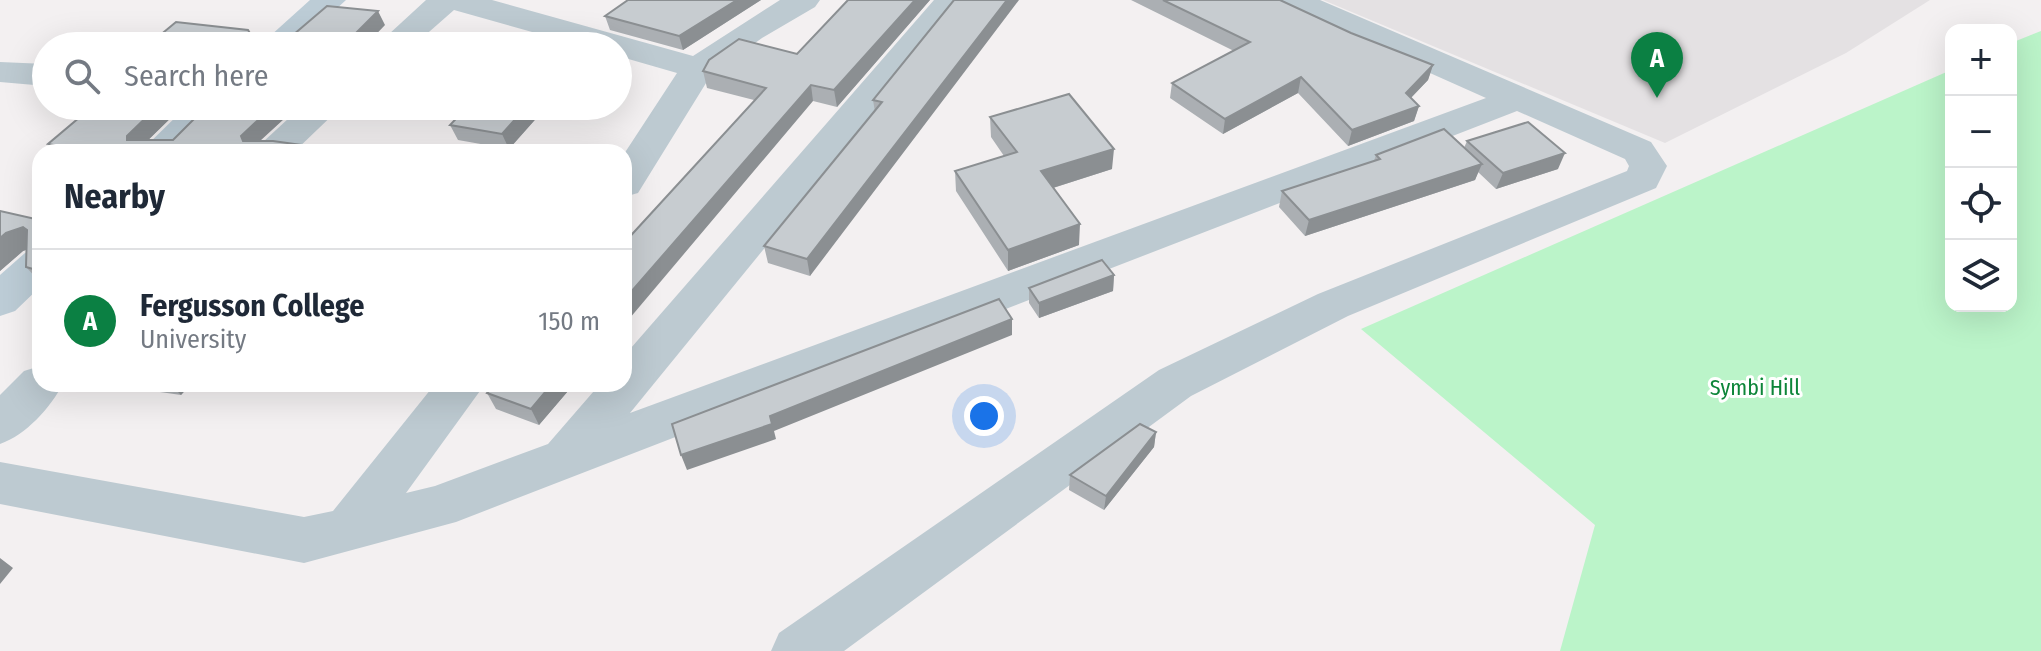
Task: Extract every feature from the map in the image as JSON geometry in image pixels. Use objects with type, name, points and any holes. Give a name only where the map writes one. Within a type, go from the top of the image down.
[{"type":"street","points":[[292,32],[330,0]]},
{"type":"street","points":[[409,32],[446,0]]},
{"type":"street","points":[[456,0],[570,32]]},
{"type":"street","points":[[632,171],[698,68],[804,0]]},
{"type":"street","points":[[632,379],[951,0]]},
{"type":"street","points":[[799,651],[1175,383],[1333,305],[1642,179],[1647,173],[1648,166],[1638,151],[1293,0]]},
{"type":"street","points":[[632,49],[698,68]]},
{"type":"street","points":[[0,72],[32,74]]},
{"type":"street","points":[[0,483],[304,540],[438,507],[1519,98]]},
{"type":"street","points":[[168,144],[193,120]]},
{"type":"street","points":[[280,144],[308,120]]},
{"type":"street","points":[[0,300],[32,270]]},
{"type":"street","points":[[0,425],[32,392]]},
{"type":"street","points":[[349,529],[456,392]]},
{"type":"street","points":[[565,458],[621,392]]},
{"type":"shaded area","points":[[1323,0],[1930,0],[1846,53],[1665,143]]},
{"type":"green space","name":"Symbi Hill","points":[[2041,31],[2041,651],[1560,651],[1595,525],[1361,329],[1945,73],[1945,312],[2017,312],[2017,41]]},
{"type":"building","points":[[628,0],[737,0],[679,36],[605,16]]},
{"type":"building","points":[[848,0],[915,0],[834,90],[811,85],[632,291],[632,234],[766,88],[703,71],[709,60],[739,39],[797,54]]},
{"type":"building","points":[[954,0],[1007,0],[807,259],[764,246],[882,102],[873,100]]},
{"type":"building","points":[[1163,0],[1280,0],[1351,33],[1433,65],[1406,93],[1419,106],[1352,130],[1301,77],[1225,119],[1172,83],[1250,42]]},
{"type":"building","points":[[327,6],[378,11],[357,32],[297,32]]},
{"type":"building","points":[[176,22],[249,32],[164,32]]},
{"type":"building","points":[[1069,94],[1114,149],[1041,171],[1080,224],[1008,250],[955,171],[1017,152],[990,117]]},
{"type":"building","points":[[76,120],[144,120],[127,136],[127,140],[173,140],[193,120],[258,120],[241,136],[243,141],[294,144],[48,144]]},
{"type":"building","points":[[455,120],[514,120],[502,134],[450,125]]},
{"type":"building","points":[[1528,122],[1565,153],[1503,173],[1467,141]]},
{"type":"building","points":[[1444,129],[1482,164],[1309,220],[1282,191],[1380,159],[1376,155]]},
{"type":"building","points":[[0,211],[32,218],[32,269],[26,267],[27,230],[23,227],[0,238]]},
{"type":"building","points":[[1102,260],[1114,275],[1039,303],[1029,288]]},
{"type":"building","points":[[999,299],[1012,319],[770,416],[772,424],[681,455],[672,424]]},
{"type":"building","points":[[488,392],[545,392],[531,409]]},
{"type":"building","points":[[1140,424],[1156,432],[1106,496],[1070,475]]},
{"type":"place","name":"Fergusson College","points":[[1657,98]]}]
